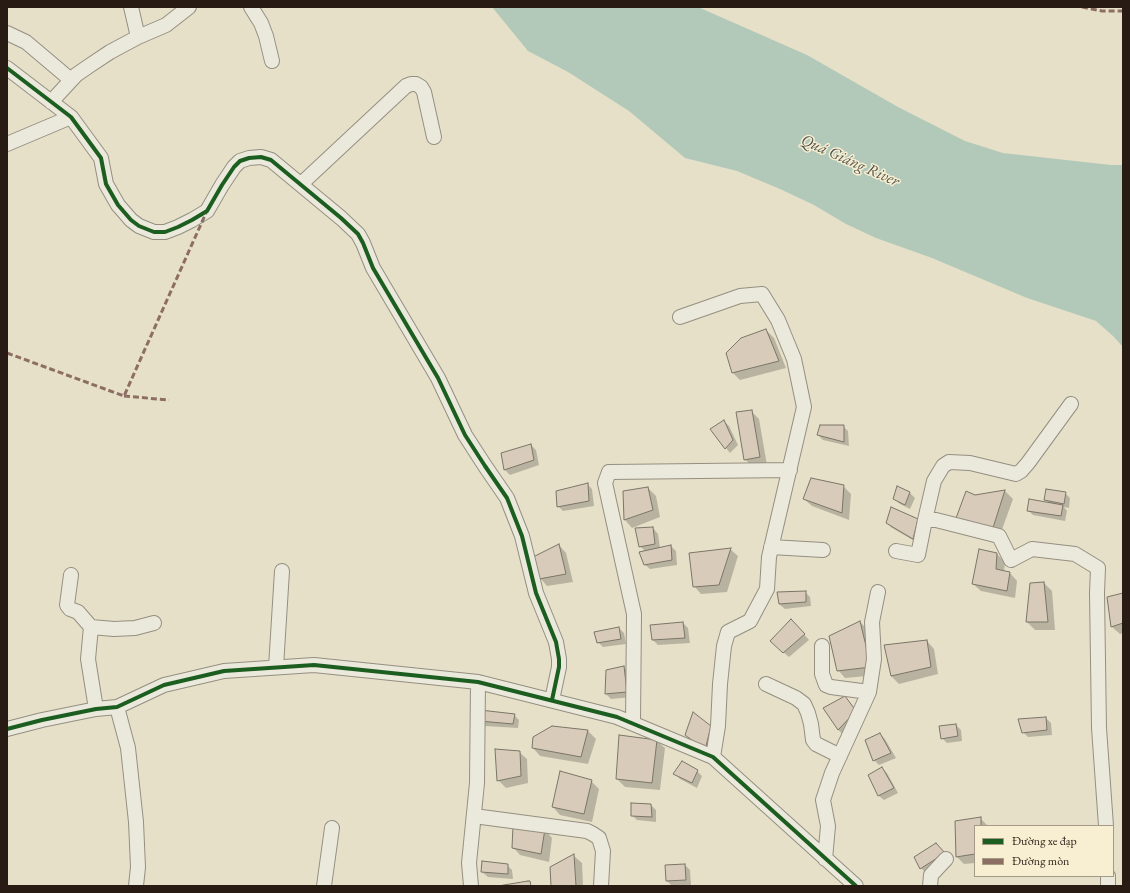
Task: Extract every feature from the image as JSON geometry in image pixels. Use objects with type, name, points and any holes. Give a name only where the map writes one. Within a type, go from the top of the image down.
[{"type":"street","points":[[131,7],[138,37]]},
{"type":"street","points":[[51,102],[72,80],[89,66],[110,52],[138,37],[166,25],[189,7]]},
{"type":"street","points":[[251,7],[261,23],[272,61]]},
{"type":"street","points":[[7,33],[26,42],[72,80]]},
{"type":"street","points":[[7,68],[71,117],[101,158],[106,184],[118,204],[131,220],[139,226],[154,232],[164,232],[178,227],[207,211],[234,167],[240,161],[249,158],[261,157],[271,160],[358,234],[372,268],[438,378],[465,434],[507,498],[522,536],[536,593],[556,642],[559,667],[552,700]]},
{"type":"street","points":[[301,184],[406,86],[411,84],[416,84],[421,87],[424,92],[434,137]]},
{"type":"street","points":[[7,144],[71,117]]},
{"type":"street","points":[[680,317],[740,296],[762,294],[778,320],[794,358],[804,407],[771,547],[767,589],[750,621],[728,632],[726,639],[720,684],[718,726],[713,757]]},
{"type":"street","points":[[896,551],[918,555],[934,480],[944,466],[949,462],[970,462],[1016,474],[1028,463],[1071,404]]},
{"type":"street","points":[[633,724],[634,614],[605,483],[609,472],[790,470]]},
{"type":"street","points":[[925,520],[936,520],[999,536],[1011,560],[1032,549],[1075,554],[1098,568],[1099,728],[1106,825]]},
{"type":"street","points":[[771,547],[823,550]]},
{"type":"street","points":[[276,667],[282,571]]},
{"type":"street","points":[[71,576],[67,605],[70,609],[78,612],[91,627],[114,629],[135,628],[154,623]]},
{"type":"street","points":[[825,859],[828,826],[823,800],[832,773],[869,692],[874,658],[872,622],[878,592]]},
{"type":"street","points":[[91,627],[88,659],[96,709]]},
{"type":"street","points":[[822,646],[822,674],[826,685],[869,692]]},
{"type":"street","points":[[7,729],[96,709],[117,707],[164,685],[224,671],[314,665],[478,682],[616,717],[713,757],[856,886]]},
{"type":"street","points":[[471,886],[469,863],[477,784],[478,682]]},
{"type":"street","points":[[766,684],[796,698],[804,704],[811,724],[813,740],[816,744],[840,756]]},
{"type":"street","points":[[117,707],[128,748],[136,830],[138,867],[136,886]]},
{"type":"street","points":[[474,816],[587,831],[593,834],[599,838],[603,851],[601,886]]},
{"type":"street","points":[[324,886],[332,828]]},
{"type":"street","points":[[930,886],[931,875],[946,859]]},
{"type":"water","name":"Quá Giáng River","points":[[492,7],[698,7],[807,55],[898,107],[965,141],[1003,153],[1123,165],[1123,347],[1096,321],[1027,298],[932,258],[876,238],[846,224],[814,205],[737,171],[685,158],[629,111],[568,72],[528,51]]},
{"type":"building","points":[[766,329],[779,361],[732,373],[726,353],[741,338]]},
{"type":"building","points":[[752,410],[760,457],[744,460],[736,412]]},
{"type":"building","points":[[724,420],[733,440],[725,449],[710,429]]},
{"type":"building","points":[[820,425],[844,425],[844,442],[817,435]]},
{"type":"building","points":[[531,444],[534,460],[504,470],[501,453]]},
{"type":"building","points":[[811,478],[844,485],[842,513],[803,499]]},
{"type":"building","points":[[588,483],[589,501],[557,507],[556,491]]},
{"type":"building","points":[[897,486],[910,492],[905,505],[893,499]]},
{"type":"building","points":[[648,487],[653,510],[624,520],[623,491]]},
{"type":"building","points":[[1046,489],[1066,492],[1064,504],[1044,500]]},
{"type":"building","points":[[1005,490],[992,531],[955,521],[966,491],[975,495]]},
{"type":"building","points":[[1029,499],[1063,505],[1061,516],[1027,511]]},
{"type":"building","points":[[891,507],[918,519],[913,539],[886,523]]},
{"type":"building","points":[[653,527],[655,544],[639,547],[635,528]]},
{"type":"building","points":[[559,544],[566,574],[539,579],[533,557]]},
{"type":"building","points":[[671,545],[672,560],[644,565],[639,552]]},
{"type":"building","points":[[731,548],[719,585],[693,587],[689,553]]},
{"type":"building","points":[[979,549],[997,553],[996,569],[1010,572],[1007,591],[972,584]]},
{"type":"building","points":[[1044,582],[1048,622],[1026,622],[1030,583]]},
{"type":"building","points":[[806,591],[806,602],[779,604],[777,592]]},
{"type":"building","points":[[1123,593],[1123,623],[1111,627],[1107,597]]},
{"type":"building","points":[[791,619],[805,634],[783,653],[770,641]]},
{"type":"building","points":[[860,621],[871,667],[837,671],[829,636]]},
{"type":"building","points":[[683,622],[685,638],[652,640],[650,625]]},
{"type":"building","points":[[619,627],[621,639],[597,643],[594,632]]},
{"type":"building","points":[[927,640],[931,667],[891,676],[884,645]]},
{"type":"building","points":[[624,666],[627,692],[605,694],[606,670]]},
{"type":"building","points":[[845,696],[856,711],[838,730],[823,708]]},
{"type":"building","points":[[480,710],[515,714],[513,724],[479,721]]},
{"type":"building","points":[[693,712],[711,726],[705,750],[685,735]]},
{"type":"building","points":[[1046,717],[1047,730],[1022,733],[1018,719]]},
{"type":"building","points":[[956,724],[958,736],[941,739],[939,726]]},
{"type":"building","points":[[552,726],[588,730],[581,757],[532,748],[533,737]]},
{"type":"building","points":[[880,733],[891,753],[873,761],[865,740]]},
{"type":"building","points":[[619,735],[657,740],[652,783],[616,779]]},
{"type":"building","points":[[495,749],[520,751],[521,776],[497,781]]},
{"type":"building","points":[[682,761],[698,770],[692,783],[673,774]]},
{"type":"building","points":[[882,767],[894,788],[878,796],[868,775]]},
{"type":"building","points":[[560,771],[592,780],[584,814],[552,807]]},
{"type":"building","points":[[631,803],[651,804],[652,817],[631,816]]},
{"type":"building","points":[[981,817],[981,825],[974,825],[974,854],[956,857],[955,821]]},
{"type":"building","points":[[513,826],[545,829],[541,854],[512,848]]},
{"type":"building","points":[[936,843],[945,853],[920,869],[914,857]]},
{"type":"building","points":[[574,854],[576,886],[551,886],[550,867]]},
{"type":"building","points":[[482,861],[508,864],[508,874],[481,872]]},
{"type":"building","points":[[685,864],[686,880],[666,881],[665,865]]},
{"type":"building","points":[[530,881],[531,886],[498,886]]},
{"type":"marked path","points":[[1082,7],[1102,11],[1123,11]]},
{"type":"marked path","points":[[7,353],[124,396],[206,213]]},
{"type":"marked path","points":[[124,396],[169,400]]},
{"type":"cycle path","points":[[7,68],[71,117],[101,158],[106,184],[118,205],[131,220],[139,226],[154,232],[165,232],[192,220],[207,211],[222,185],[240,161],[249,158],[261,157],[271,160],[358,234],[373,268],[438,378],[465,435],[507,498],[522,536],[536,593],[556,642],[559,667],[552,700]]},
{"type":"cycle path","points":[[7,729],[96,709],[117,707],[164,685],[224,671],[314,665],[478,682],[617,717],[713,757],[856,886]]}]
